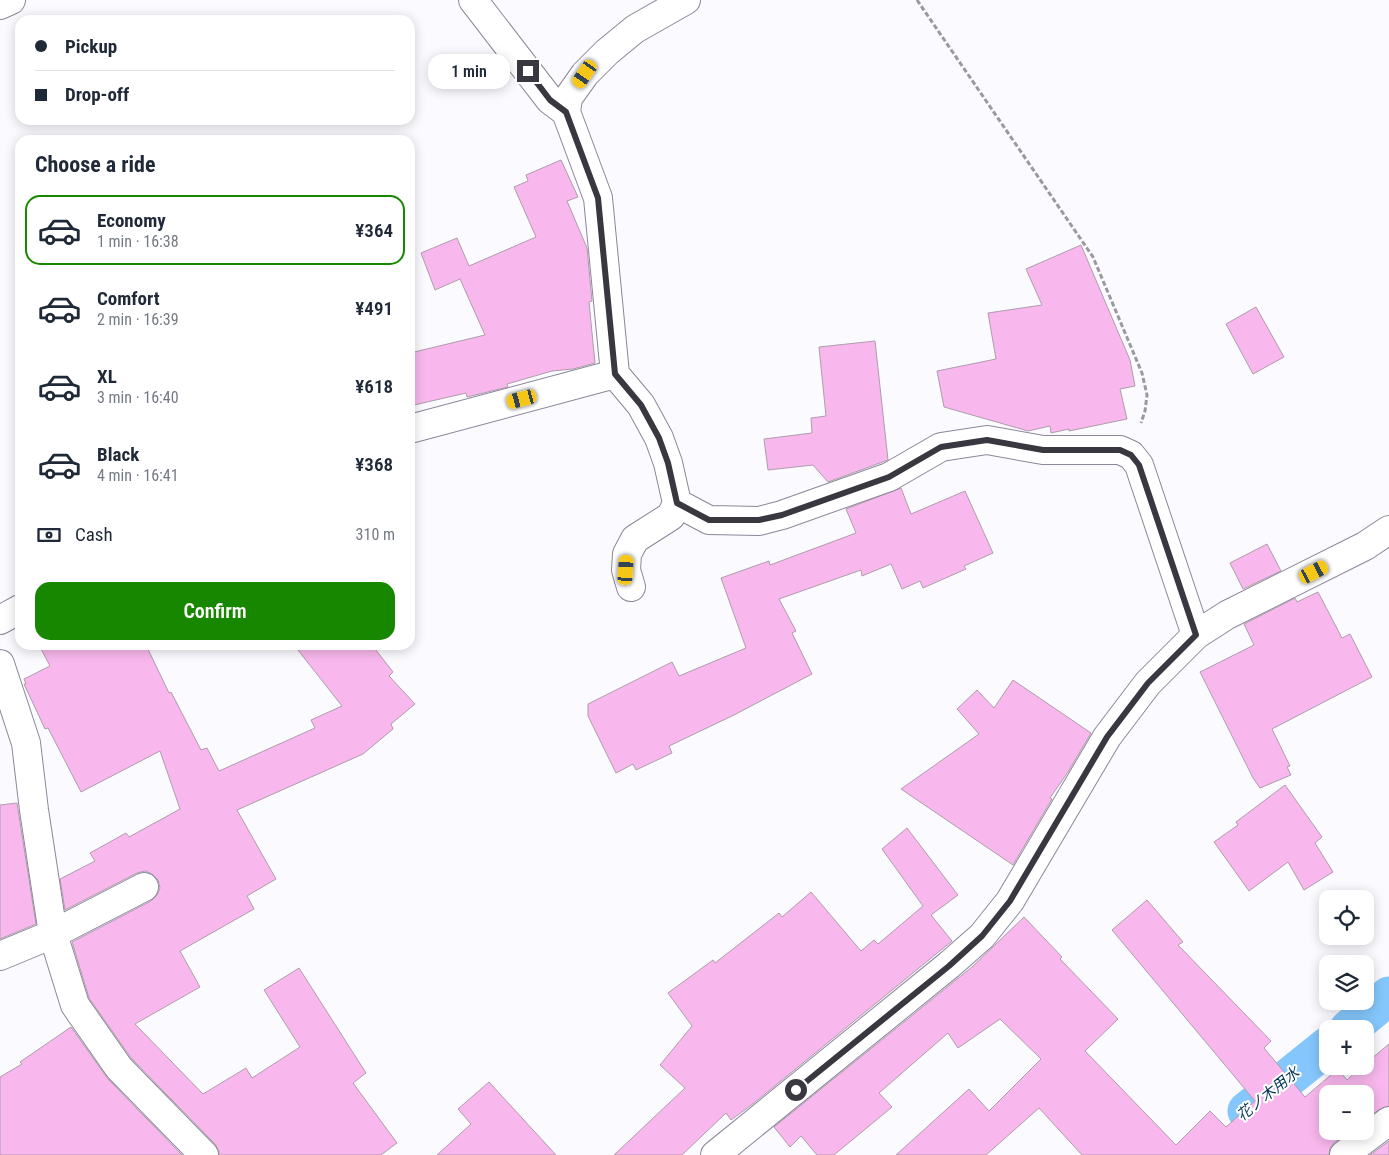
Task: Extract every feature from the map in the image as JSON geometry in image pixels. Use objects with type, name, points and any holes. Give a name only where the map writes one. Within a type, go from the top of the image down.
[{"type":"street","points":[[473,0],[550,100],[566,112]]},
{"type":"street","points":[[630,588],[626,570],[628,554],[635,539],[671,516],[677,503],[668,463],[659,438],[641,405],[615,374],[598,198],[566,112],[568,98],[585,74],[607,52],[635,29],[686,0]]},
{"type":"street","points":[[415,428],[615,374]]},
{"type":"street","points":[[677,503],[709,520],[759,520],[782,515],[889,477],[941,447],[987,440],[1043,450],[1120,450],[1131,455],[1139,465],[1196,635]]},
{"type":"street","points":[[715,1155],[949,966],[982,936],[1010,901],[1107,737],[1148,683],[1196,635],[1227,614],[1366,546],[1389,530]]},
{"type":"street","points":[[0,620],[15,612]]},
{"type":"street","points":[[0,664],[26,743],[53,934],[75,1005],[119,1068],[204,1155]]},
{"type":"street","points":[[0,956],[53,934],[144,887]]},
{"type":"street","points":[[1344,1155],[1389,1121]]},
{"type":"path","points":[[917,0],[1093,257],[1142,373],[1147,395],[1145,410],[1131,455]]},
{"type":"building","points":[[561,160],[578,197],[567,201],[587,248],[592,301],[589,302],[595,363],[573,369],[552,371],[507,384],[508,387],[467,397],[466,393],[415,405],[415,352],[485,335],[460,279],[435,290],[421,253],[457,238],[469,266],[536,237],[514,187],[528,181],[526,175]]},
{"type":"building","points":[[1081,245],[1130,360],[1135,386],[1120,389],[1127,419],[1051,433],[1050,426],[1028,431],[944,407],[937,371],[996,359],[988,313],[1042,305],[1026,269]]},
{"type":"building","points":[[1256,307],[1284,357],[1253,374],[1226,324]]},
{"type":"building","points":[[875,341],[888,460],[828,482],[813,465],[768,470],[764,439],[812,433],[811,418],[826,416],[819,347]]},
{"type":"building","points":[[901,488],[911,514],[965,491],[993,553],[964,566],[966,569],[923,588],[920,581],[902,589],[891,564],[862,576],[861,570],[779,599],[796,631],[792,633],[812,674],[734,715],[669,746],[672,753],[636,770],[633,764],[616,773],[588,716],[588,704],[672,662],[679,676],[746,648],[721,578],[769,561],[770,565],[856,533],[846,509]]},
{"type":"building","points":[[1267,544],[1281,571],[1243,589],[1230,563]]},
{"type":"building","points":[[1318,592],[1342,638],[1350,634],[1372,677],[1272,729],[1290,766],[1287,767],[1291,775],[1260,788],[1253,778],[1200,672],[1254,645],[1244,624],[1295,598],[1297,602]]},
{"type":"building","points":[[42,650],[148,650],[169,693],[171,692],[201,750],[207,748],[219,771],[315,728],[311,720],[342,706],[298,650],[376,650],[393,672],[389,676],[415,704],[391,724],[393,729],[363,754],[237,810],[276,879],[247,896],[254,909],[180,951],[200,987],[135,1024],[203,1094],[246,1068],[252,1078],[300,1047],[264,990],[299,968],[366,1073],[353,1083],[397,1143],[381,1155],[219,1155],[215,1144],[131,1058],[89,998],[72,942],[151,901],[157,895],[160,888],[158,880],[152,874],[145,871],[137,873],[65,910],[60,879],[95,861],[90,853],[126,833],[129,837],[180,809],[160,751],[81,792],[48,728],[45,729],[24,684],[26,684],[24,679],[50,666]]},
{"type":"building","points":[[1013,680],[1091,733],[1050,798],[1052,799],[1013,865],[901,789],[979,734],[957,709],[977,690],[994,708]]},
{"type":"building","points":[[1285,785],[1322,837],[1315,843],[1333,872],[1304,890],[1288,862],[1249,891],[1214,842],[1238,825],[1236,822]]},
{"type":"building","points":[[17,803],[36,924],[0,939],[0,805]]},
{"type":"building","points":[[907,828],[958,895],[931,915],[952,941],[754,1103],[731,1120],[726,1113],[682,1155],[614,1155],[685,1088],[660,1065],[692,1026],[668,993],[713,960],[715,963],[779,913],[782,917],[811,892],[861,951],[874,940],[878,944],[923,906],[882,849]]},
{"type":"building","points":[[1147,900],[1183,942],[1178,945],[1271,1041],[1264,1048],[1305,1097],[1319,1085],[1319,1140],[1338,1140],[1330,1148],[1329,1155],[1082,1155],[1039,1108],[986,1155],[896,1155],[969,1089],[989,1111],[1041,1059],[1000,1019],[958,1048],[948,1033],[879,1093],[892,1107],[834,1155],[817,1155],[801,1136],[790,1147],[774,1127],[972,967],[1024,917],[1062,957],[1060,959],[1118,1019],[1085,1051],[1176,1145],[1210,1111],[1226,1127],[1255,1101],[1112,930]]},
{"type":"building","points":[[71,1027],[108,1079],[182,1155],[0,1155],[0,1077],[22,1064],[20,1062]]},
{"type":"building","points":[[1389,1044],[1389,1106],[1374,1113],[1374,1085],[1319,1085],[1331,1075],[1343,1075],[1347,1080],[1352,1075],[1374,1075],[1374,1056]]},
{"type":"building","points":[[489,1082],[556,1155],[437,1155],[471,1124],[458,1109]]},
{"type":"building","points":[[1389,1141],[1389,1155],[1370,1155]]},
{"type":"waterway","name":"花ノ木用水","points":[[1360,1020],[1389,996]]},
{"type":"waterway","name":"花ノ木用水","points":[[1247,1111],[1319,1053]]},
{"type":"route","points":[[528,71],[550,100],[566,112],[598,198],[615,374],[641,405],[659,438],[668,463],[677,503],[709,520],[759,520],[782,515],[889,477],[941,447],[987,440],[1043,450],[1120,450],[1131,455],[1139,465],[1196,635],[1148,683],[1107,737],[1010,901],[982,936],[949,966],[796,1090]]}]
